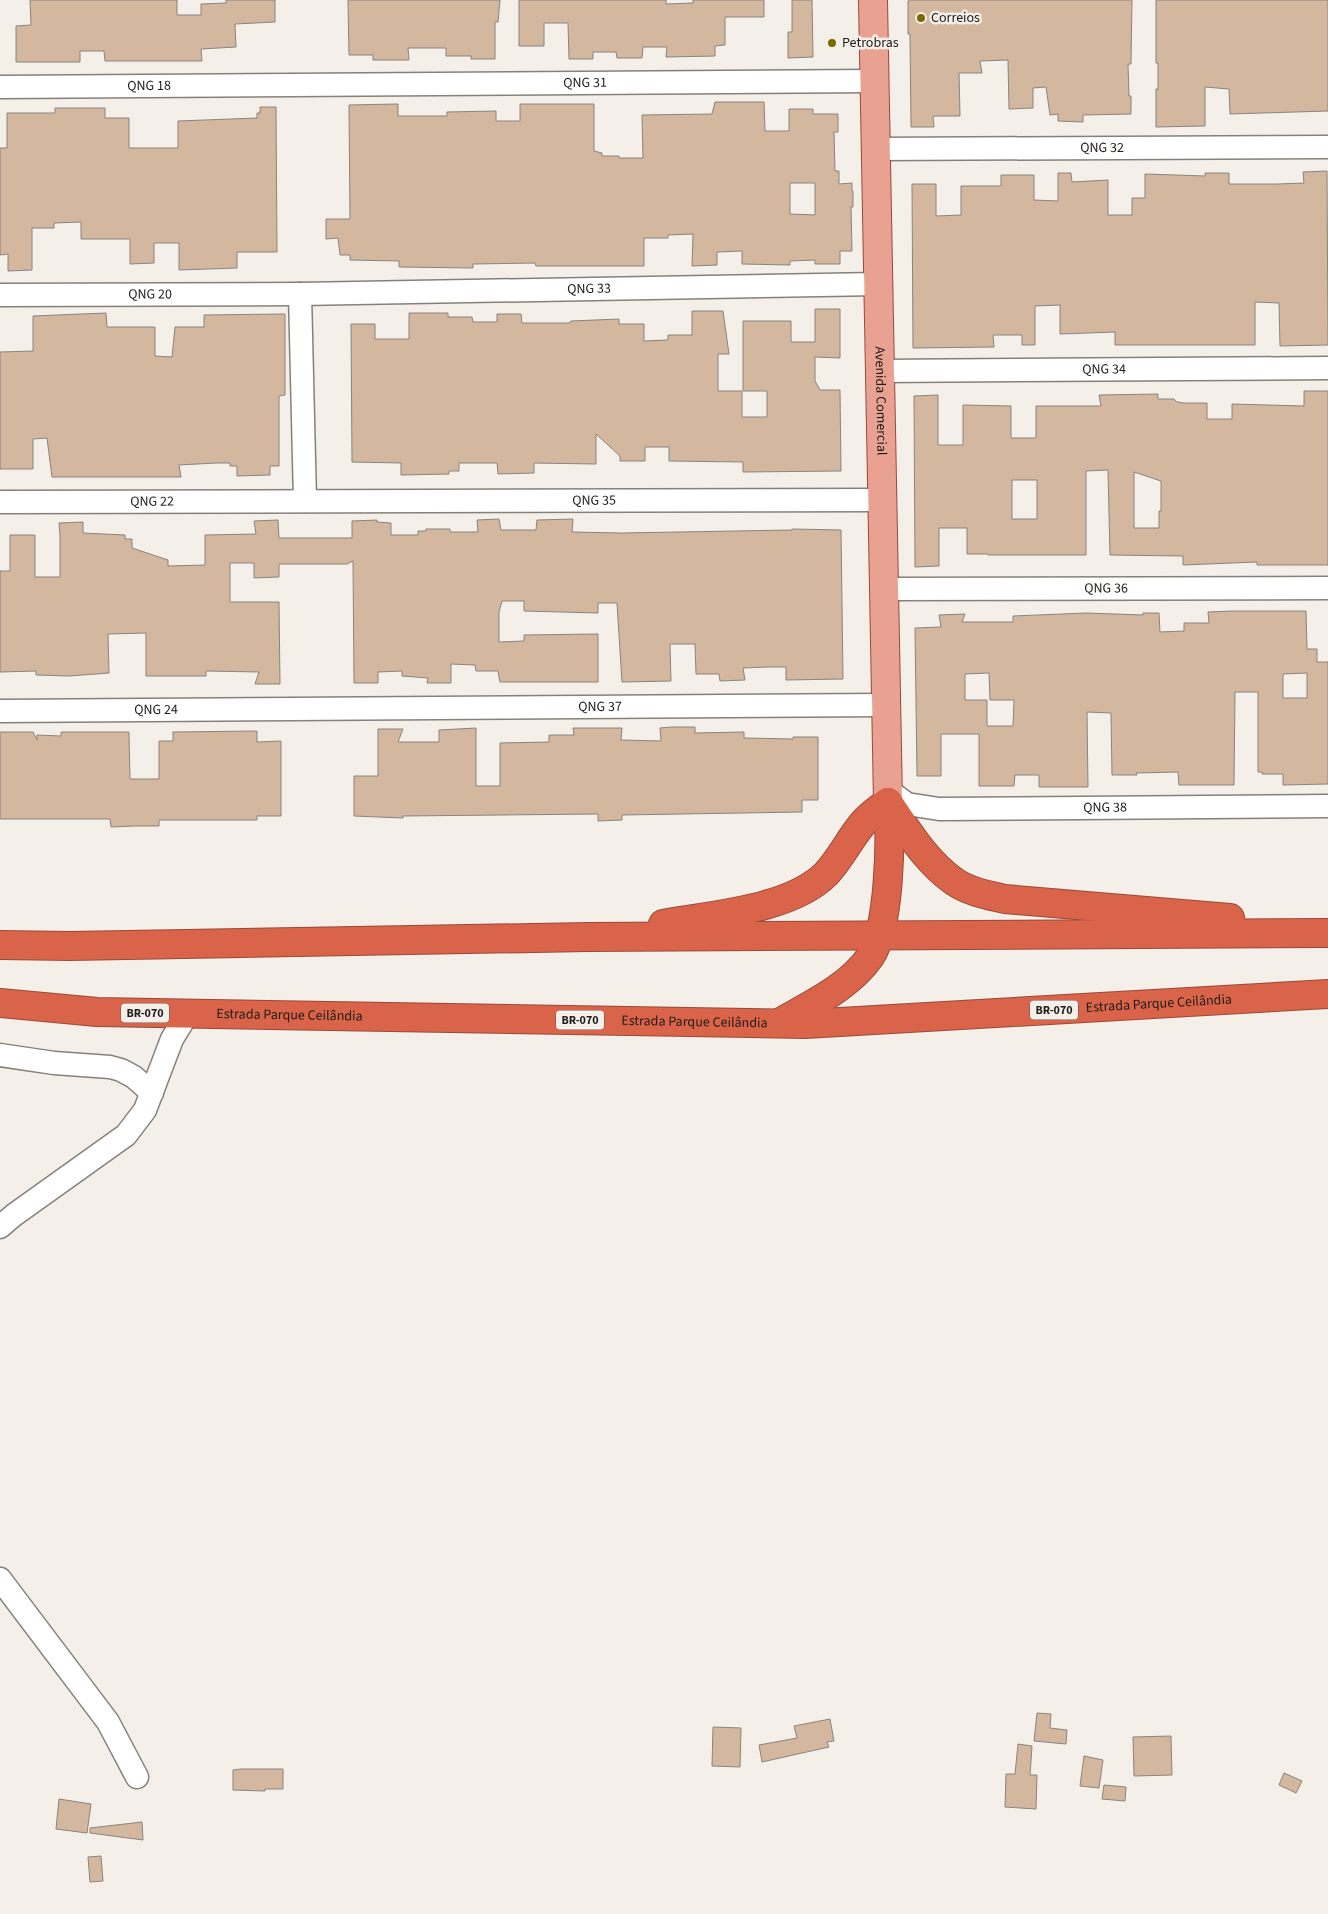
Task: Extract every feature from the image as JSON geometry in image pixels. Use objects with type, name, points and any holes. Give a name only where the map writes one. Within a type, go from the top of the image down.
[{"type":"highway","points":[[888,796],[918,846],[938,868],[955,882],[979,893],[1005,899],[1328,927]]},
{"type":"highway","points":[[780,1023],[836,989],[854,975],[870,957],[880,936],[889,859],[888,796]]},
{"type":"highway","points":[[588,937],[752,908],[806,889],[824,875],[836,862],[863,823],[888,796]]},
{"type":"highway","points":[[0,945],[70,946],[588,937],[1328,933]]},
{"type":"highway","points":[[0,964],[70,946]]},
{"type":"highway","name":"Estrada Parque Ceilândia","points":[[0,1003],[96,1012],[814,1023],[1328,994]]},
{"type":"main road","name":"Avenida Comercial","points":[[873,0],[888,796]]},
{"type":"street","name":"QNG 31","points":[[296,85],[874,81]]},
{"type":"street","name":"QNG 18","points":[[0,87],[296,85]]},
{"type":"street","name":"QNG 32","points":[[876,149],[1328,146]]},
{"type":"street","name":"QNG 33","points":[[300,294],[878,284]]},
{"type":"street","name":"QNG 20","points":[[0,295],[300,294]]},
{"type":"street","points":[[300,294],[305,501]]},
{"type":"street","name":"QNG 34","points":[[880,371],[1328,368]]},
{"type":"street","name":"QNG 35","points":[[305,501],[882,500]]},
{"type":"street","name":"QNG 22","points":[[0,502],[305,501]]},
{"type":"street","name":"QNG 36","points":[[884,589],[1328,588]]},
{"type":"street","name":"QNG 37","points":[[314,708],[886,706]]},
{"type":"street","name":"QNG 24","points":[[0,711],[314,708]]},
{"type":"street","name":"QNG 38","points":[[888,796],[907,804],[939,809],[1328,806]]},
{"type":"street","points":[[0,1227],[126,1135],[145,1110],[172,1039],[188,1014]]},
{"type":"street","points":[[0,1055],[54,1063],[110,1067],[134,1076],[152,1093]]},
{"type":"street","points":[[0,1579],[108,1722],[136,1777]]},
{"type":"building","points":[[30,0],[177,0],[177,15],[201,15],[201,4],[226,3],[226,0],[275,0],[275,22],[235,24],[236,47],[201,49],[202,61],[105,61],[104,51],[80,51],[80,62],[16,62],[16,26],[31,25]]},
{"type":"building","points":[[348,0],[500,0],[498,22],[495,22],[495,59],[471,59],[471,56],[446,56],[446,48],[408,48],[409,60],[373,60],[373,55],[349,55]]},
{"type":"building","points":[[519,0],[666,0],[666,4],[693,3],[693,0],[764,0],[764,17],[725,17],[725,45],[715,46],[715,56],[666,57],[667,47],[643,47],[642,58],[617,58],[616,52],[593,52],[593,59],[569,59],[568,23],[544,23],[544,46],[519,46]]},
{"type":"building","points":[[792,0],[812,0],[813,57],[788,58],[788,32],[792,32]]},
{"type":"building","points":[[1132,0],[1131,64],[1128,64],[1131,114],[1083,115],[1083,122],[1058,121],[1058,114],[1050,115],[1046,87],[1033,88],[1033,108],[1009,109],[1008,60],[980,61],[982,73],[959,73],[960,116],[935,116],[933,117],[934,127],[911,127],[910,34],[908,34],[908,1]]},
{"type":"building","points":[[1156,0],[1328,0],[1328,111],[1230,114],[1229,89],[1205,87],[1205,126],[1156,127],[1158,63],[1156,63]]},
{"type":"building","points":[[715,102],[764,102],[765,131],[789,131],[789,109],[813,109],[813,114],[838,114],[838,132],[834,132],[835,171],[839,171],[839,184],[852,183],[853,191],[853,207],[851,207],[852,251],[840,251],[840,264],[815,264],[815,260],[790,261],[790,265],[742,264],[742,251],[717,252],[717,265],[692,266],[693,234],[668,235],[668,238],[644,238],[644,266],[536,266],[535,263],[473,264],[473,268],[399,267],[399,261],[350,260],[350,255],[340,255],[338,238],[326,239],[326,219],[350,219],[349,105],[398,104],[398,116],[447,116],[447,112],[496,111],[496,121],[520,121],[520,104],[594,104],[594,151],[602,153],[602,156],[619,156],[619,158],[643,158],[642,115],[712,114]],"holes":[[[790,183],[815,183],[815,215],[790,214]]]},
{"type":"building","points":[[260,107],[276,107],[277,252],[237,252],[237,268],[179,270],[179,243],[154,243],[154,263],[130,264],[130,239],[81,239],[81,222],[54,223],[54,228],[32,228],[32,270],[8,271],[8,254],[0,255],[0,148],[7,148],[7,113],[55,113],[55,108],[105,108],[105,118],[129,118],[129,148],[178,148],[178,121],[257,118],[257,113],[260,113]]},
{"type":"building","points":[[1327,171],[1328,345],[1280,346],[1279,303],[1255,302],[1255,345],[1115,345],[1115,332],[1060,334],[1060,305],[1035,306],[1035,345],[1022,345],[1022,335],[993,335],[994,347],[913,348],[912,184],[936,184],[936,216],[961,215],[961,186],[1001,186],[1001,175],[1034,175],[1034,200],[1058,201],[1058,173],[1071,173],[1072,182],[1108,180],[1108,215],[1132,215],[1132,198],[1145,198],[1145,174],[1205,176],[1205,173],[1229,173],[1229,184],[1278,184],[1304,183],[1303,172]]},
{"type":"building","points":[[815,309],[840,309],[840,358],[815,357],[815,381],[820,390],[840,390],[841,471],[743,472],[743,462],[669,461],[669,447],[645,447],[645,461],[620,461],[620,456],[596,434],[596,464],[534,463],[534,473],[498,474],[497,463],[459,463],[459,471],[449,471],[449,474],[401,475],[401,463],[352,462],[351,324],[375,324],[375,339],[409,339],[409,313],[448,313],[448,317],[472,317],[473,322],[497,322],[497,314],[521,314],[522,323],[570,323],[571,321],[619,319],[619,324],[644,324],[644,341],[668,340],[668,335],[692,335],[692,311],[723,311],[729,354],[718,354],[718,391],[742,391],[742,417],[767,417],[767,391],[743,391],[743,321],[791,321],[791,342],[815,342]]},
{"type":"building","points":[[106,313],[107,327],[155,327],[155,356],[172,357],[175,327],[204,327],[204,315],[285,314],[285,395],[279,396],[279,466],[270,466],[270,475],[237,476],[237,466],[230,466],[230,463],[216,463],[179,465],[181,477],[52,477],[47,438],[33,439],[33,469],[0,469],[0,352],[33,351],[33,316]]},
{"type":"building","points":[[1304,391],[1328,391],[1328,565],[1257,565],[1257,562],[1183,565],[1183,556],[1110,555],[1108,470],[1086,471],[1086,555],[967,554],[967,528],[939,528],[939,566],[915,567],[914,396],[938,395],[938,445],[963,445],[963,405],[1011,406],[1011,438],[1036,438],[1036,406],[1101,406],[1099,395],[1158,394],[1158,399],[1174,399],[1177,402],[1184,403],[1207,403],[1207,419],[1232,419],[1232,404],[1304,406]],"holes":[[[1134,472],[1161,481],[1159,528],[1134,528]],[[1012,480],[1037,480],[1037,519],[1012,519]]]},
{"type":"building","points":[[499,519],[501,530],[536,530],[537,520],[573,519],[572,532],[841,530],[843,679],[786,680],[786,667],[769,667],[743,668],[745,680],[720,681],[719,674],[696,674],[695,644],[670,644],[671,681],[622,682],[617,603],[598,603],[598,613],[524,611],[524,601],[502,601],[499,612],[499,642],[524,641],[524,635],[598,634],[598,682],[500,682],[498,671],[476,671],[475,665],[451,664],[451,683],[427,683],[428,678],[402,676],[402,671],[378,672],[378,683],[354,683],[353,561],[347,564],[279,564],[279,577],[254,578],[254,563],[230,563],[230,602],[279,602],[280,684],[255,684],[259,672],[206,671],[206,676],[146,676],[146,633],[108,634],[109,673],[69,676],[36,675],[36,671],[0,672],[0,571],[10,571],[10,535],[35,535],[35,577],[60,577],[59,523],[83,522],[83,533],[125,535],[125,539],[132,539],[132,548],[168,560],[168,566],[205,565],[205,535],[256,534],[254,521],[278,520],[279,538],[352,538],[352,521],[377,520],[377,522],[391,523],[391,535],[418,535],[418,531],[426,531],[426,529],[450,529],[450,532],[478,532],[477,520]]},
{"type":"building","points":[[1306,611],[1307,649],[1317,649],[1317,662],[1328,662],[1328,784],[1283,785],[1283,774],[1262,774],[1262,772],[1258,772],[1258,692],[1235,692],[1234,785],[1179,785],[1178,772],[1112,775],[1111,713],[1087,712],[1088,787],[1039,787],[1039,775],[1015,775],[1014,786],[979,786],[979,734],[941,734],[941,776],[917,776],[915,628],[941,627],[939,615],[965,614],[962,622],[1013,622],[1013,616],[1086,613],[1143,615],[1143,613],[1159,613],[1160,632],[1184,631],[1184,623],[1209,623],[1208,612]],"holes":[[[989,673],[990,700],[1014,700],[1013,726],[987,726],[987,700],[965,700],[965,674]],[[1307,673],[1307,698],[1283,698],[1283,674]]]},
{"type":"building","points":[[695,727],[695,733],[744,732],[744,738],[793,739],[793,737],[818,737],[818,800],[802,800],[802,812],[622,815],[622,820],[598,821],[598,814],[403,816],[403,818],[354,816],[354,776],[378,776],[378,729],[403,729],[398,742],[439,742],[439,730],[476,728],[476,786],[500,786],[500,743],[549,742],[549,735],[574,735],[573,728],[622,728],[621,740],[661,741],[660,728]]},
{"type":"building","points":[[257,731],[257,742],[281,741],[281,816],[257,816],[257,820],[159,820],[159,826],[111,827],[110,819],[0,819],[0,732],[33,732],[37,740],[37,735],[61,736],[61,732],[129,732],[130,779],[159,779],[159,741],[173,741],[173,732]]},
{"type":"building","points":[[1037,1713],[1051,1714],[1050,1728],[1067,1730],[1066,1744],[1034,1741]]},
{"type":"building","points":[[830,1719],[834,1741],[827,1742],[829,1747],[762,1762],[759,1745],[797,1738],[794,1726]]},
{"type":"building","points":[[713,1727],[741,1728],[740,1767],[712,1766]]},
{"type":"building","points":[[1171,1736],[1172,1775],[1134,1776],[1133,1737]]},
{"type":"building","points":[[1018,1744],[1032,1746],[1030,1775],[1037,1775],[1036,1809],[1005,1807],[1006,1774],[1015,1774]]},
{"type":"building","points":[[1084,1756],[1103,1760],[1099,1788],[1080,1786]]},
{"type":"building","points":[[283,1769],[283,1789],[265,1789],[265,1791],[233,1790],[233,1770]]},
{"type":"building","points":[[1284,1773],[1302,1781],[1296,1793],[1279,1785]]},
{"type":"building","points":[[1104,1785],[1126,1787],[1125,1801],[1102,1799]]},
{"type":"building","points":[[59,1799],[91,1804],[87,1833],[56,1829]]},
{"type":"building","points":[[142,1822],[143,1840],[90,1833],[90,1828]]},
{"type":"building","points":[[101,1856],[103,1881],[90,1882],[88,1857]]},
{"type":"place","name":"Correios","points":[[921,18]]},
{"type":"place","name":"Petrobras","points":[[832,43]]}]
